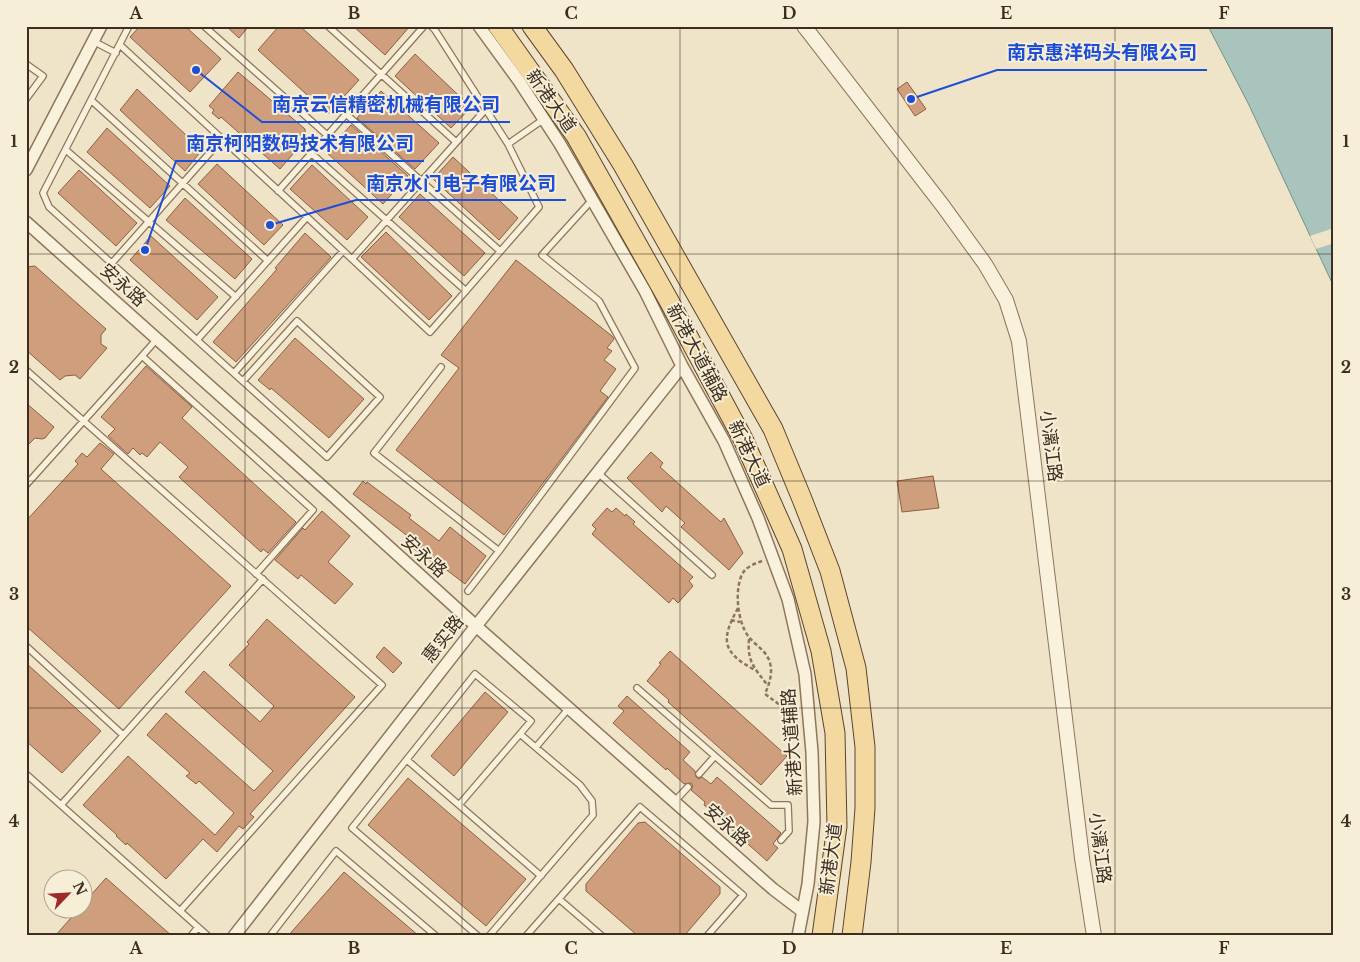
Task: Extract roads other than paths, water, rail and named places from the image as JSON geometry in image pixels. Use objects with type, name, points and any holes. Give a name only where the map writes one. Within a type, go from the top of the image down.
[{"type":"main road","name":"新港大道","points":[[498,26],[576,136],[743,439],[792,549],[821,651],[835,733],[837,826],[822,936]]},
{"type":"main road","name":"新港大道","points":[[532,26],[564,70],[624,164],[773,429],[830,571],[856,668],[865,747],[862,862],[852,936]]},
{"type":"street","points":[[26,170],[101,26]]},
{"type":"street","name":"新港大道辅路","points":[[478,26],[519,80],[560,144],[645,291],[682,366],[724,441],[758,518],[788,599],[805,674],[812,752],[814,822],[808,884],[798,936]]},
{"type":"street","name":"小漓江路","points":[[804,26],[943,206],[985,264],[1006,300],[1019,341],[1082,858],[1094,936]]},
{"type":"street","name":"安永路","points":[[26,222],[568,708],[773,890],[802,911]]},
{"type":"street","name":"惠实路","points":[[234,936],[682,366]]},
{"type":"lane","points":[[130,26],[43,193],[49,208],[327,457],[380,397],[296,321],[243,381]]},
{"type":"lane","points":[[204,26],[327,135]]},
{"type":"lane","points":[[328,26],[456,142]]},
{"type":"lane","points":[[278,191],[424,26]]},
{"type":"lane","points":[[120,44],[430,332],[539,207],[508,144],[431,26]]},
{"type":"lane","points":[[93,41],[116,53]]},
{"type":"lane","points":[[26,64],[43,76],[26,99]]},
{"type":"lane","points":[[92,100],[268,261]]},
{"type":"lane","points":[[352,259],[486,109]]},
{"type":"lane","points":[[346,114],[500,251]]},
{"type":"lane","points":[[508,144],[544,119]]},
{"type":"lane","points":[[112,263],[222,139]]},
{"type":"lane","points":[[66,150],[236,297]]},
{"type":"lane","points":[[311,153],[466,291]]},
{"type":"lane","points":[[468,591],[635,368],[599,301],[542,255],[592,200]]},
{"type":"lane","points":[[197,340],[307,217]]},
{"type":"lane","points":[[234,373],[343,251]]},
{"type":"lane","points":[[26,485],[157,339]]},
{"type":"lane","points":[[142,356],[314,510],[256,574]]},
{"type":"lane","points":[[441,367],[374,453],[499,551]]},
{"type":"lane","points":[[26,370],[382,685],[180,911]]},
{"type":"lane","points":[[597,472],[712,575]]},
{"type":"lane","points":[[61,805],[263,580]]},
{"type":"lane","points":[[26,646],[124,735]]},
{"type":"lane","points":[[459,805],[531,721],[475,674],[352,828],[478,936]]},
{"type":"lane","points":[[637,688],[771,805],[788,805],[789,830],[781,840]]},
{"type":"lane","points":[[536,747],[568,708]]},
{"type":"lane","points":[[489,936],[593,815],[592,801],[580,785],[520,734]]},
{"type":"lane","points":[[699,774],[715,756]]},
{"type":"lane","points":[[407,760],[541,876]]},
{"type":"lane","points":[[26,774],[208,936]]},
{"type":"lane","points":[[674,802],[688,787]]},
{"type":"lane","points":[[526,936],[640,807],[742,894],[707,936]]},
{"type":"lane","points":[[270,936],[336,851],[436,936]]},
{"type":"lane","points":[[559,899],[599,935]]},
{"type":"lane","points":[[191,936],[198,927]]},
{"type":"water","points":[[1208,26],[1334,26],[1334,287],[1249,105]]},
{"type":"place","name":"南京云信精密机械有限公司","points":[[196,70]]},
{"type":"place","name":"南京惠洋码头有限公司","points":[[911,99]]},
{"type":"place","name":"南京水门电子有限公司","points":[[270,225]]},
{"type":"place","name":"南京柯阳数码技术有限公司","points":[[145,250]]}]
